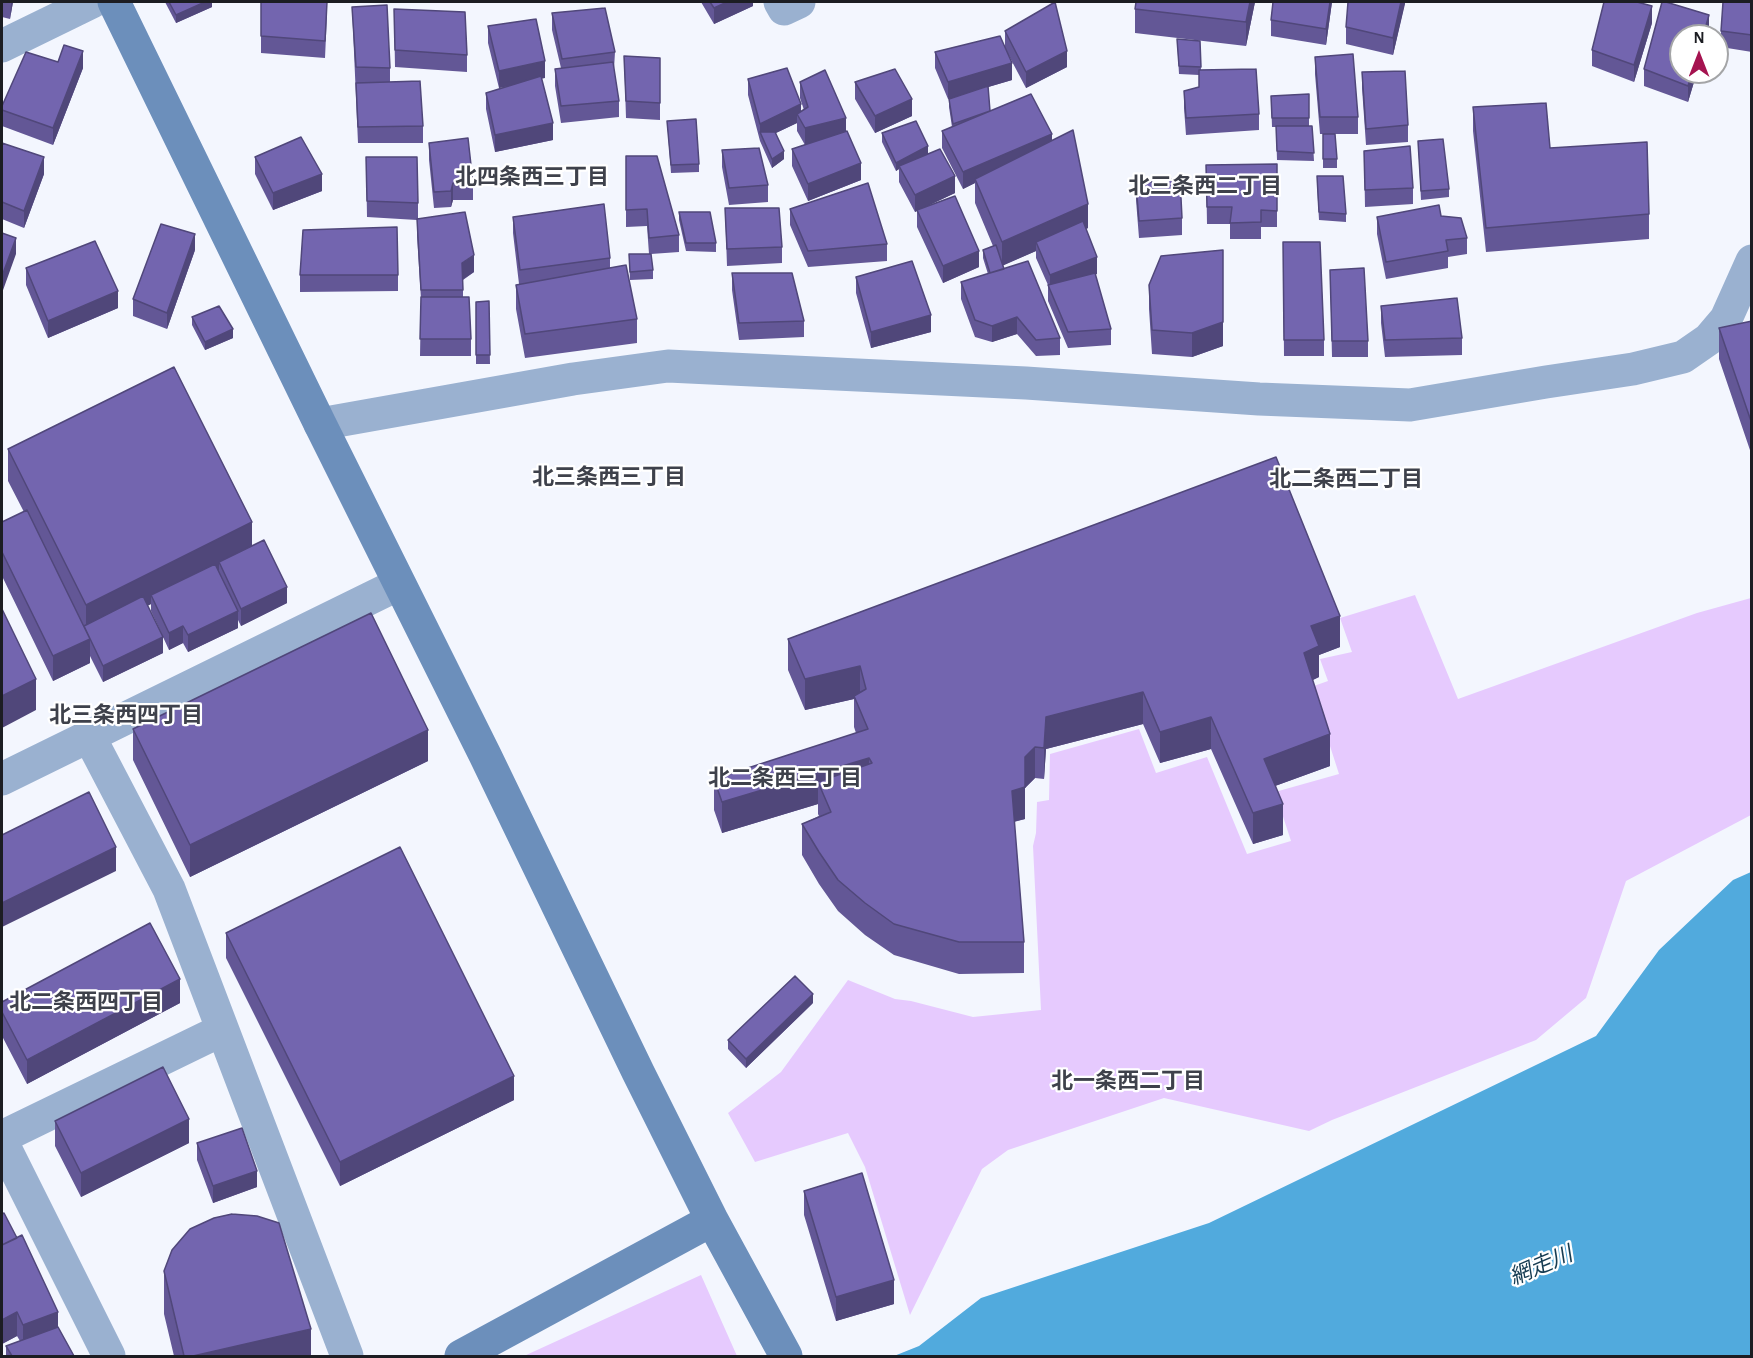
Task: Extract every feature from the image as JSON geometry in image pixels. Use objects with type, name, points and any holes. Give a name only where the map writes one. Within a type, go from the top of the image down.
[{"type":"street","points":[[2,46],[92,2]]},
{"type":"street","points":[[114,2],[485,755],[638,1072],[712,1220],[781,1347]]},
{"type":"street","points":[[780,2],[784,9],[799,2]]},
{"type":"street","points":[[320,424],[573,379],[668,366],[1026,382],[1259,399],[1410,405],[1633,369],[1683,357],[1709,339],[1726,319],[1752,261]]},
{"type":"street","points":[[2,779],[399,584]]},
{"type":"street","points":[[89,736],[169,889],[346,1356]]},
{"type":"street","points":[[109,1356],[2,1139],[222,1030]]},
{"type":"street","points":[[460,1356],[712,1220]]},
{"type":"shaded area","points":[[1415,595],[1458,699],[1697,613],[1751,598],[1751,815],[1626,881],[1586,998],[1536,1040],[1309,1131],[1164,1098],[1008,1150],[982,1169],[910,1315],[865,1167],[848,1133],[755,1162],[728,1113],[781,1072],[848,980],[895,999],[973,1017],[1041,1010],[1033,846],[1036,833],[1037,802],[1049,800],[1050,754],[1139,729],[1156,773],[1207,757],[1247,854],[1291,841],[1275,792],[1339,774],[1311,687],[1328,681],[1320,659],[1352,652],[1340,618]]},
{"type":"shaded area","points":[[701,1275],[737,1356],[524,1356]]},
{"type":"water","name":"網走川","points":[[1751,872],[1751,1356],[894,1356],[919,1346],[981,1298],[1209,1223],[1596,1036],[1659,950],[1733,880]]},
{"type":"building","points":[[169,2],[205,2],[176,15]]},
{"type":"building","points":[[261,2],[327,2],[325,41],[261,36]]},
{"type":"building","points":[[710,2],[727,2],[714,8]]},
{"type":"building","points":[[1055,2],[1067,51],[1026,72],[1005,31]]},
{"type":"building","points":[[1136,2],[1250,2],[1246,22],[1135,9]]},
{"type":"building","points":[[1273,2],[1330,2],[1326,29],[1271,20]]},
{"type":"building","points":[[1348,2],[1401,2],[1393,38],[1346,27]]},
{"type":"building","points":[[1604,2],[1637,2],[1652,6],[1634,65],[1592,50]]},
{"type":"building","points":[[1662,2],[1709,15],[1706,24],[1669,24],[1669,79],[1644,69]]},
{"type":"building","points":[[1723,2],[1752,2],[1752,35],[1729,32],[1729,24],[1721,24]]},
{"type":"building","points":[[387,5],[390,68],[356,67],[352,7]]},
{"type":"building","points":[[605,8],[615,52],[562,59],[552,13]]},
{"type":"building","points":[[394,9],[465,12],[467,55],[395,50]]},
{"type":"building","points":[[536,19],[545,61],[499,71],[488,26]]},
{"type":"building","points":[[1000,36],[1012,63],[948,82],[935,52]]},
{"type":"building","points":[[1177,39],[1200,41],[1201,67],[1179,66]]},
{"type":"building","points":[[64,45],[83,51],[53,128],[2,110],[26,52],[58,62]]},
{"type":"building","points":[[1353,54],[1358,117],[1320,117],[1315,57]]},
{"type":"building","points":[[624,56],[660,58],[660,103],[626,101]]},
{"type":"building","points":[[613,62],[619,101],[561,106],[555,69]]},
{"type":"building","points":[[787,68],[801,104],[760,124],[748,79]]},
{"type":"building","points":[[895,69],[912,99],[875,116],[855,82]]},
{"type":"building","points":[[1256,69],[1259,114],[1186,118],[1184,91],[1199,87],[1199,70]]},
{"type":"building","points":[[825,70],[846,118],[805,128],[797,114],[808,107],[800,82]]},
{"type":"building","points":[[1405,71],[1408,125],[1366,129],[1362,72]]},
{"type":"building","points":[[541,76],[553,123],[495,135],[486,93]]},
{"type":"building","points":[[420,81],[423,126],[358,127],[356,83]]},
{"type":"building","points":[[988,86],[990,111],[953,124],[949,99]]},
{"type":"building","points":[[1031,94],[1052,134],[963,172],[942,131]]},
{"type":"building","points":[[1309,94],[1309,118],[1272,118],[1271,96]]},
{"type":"building","points":[[1546,103],[1550,148],[1647,142],[1649,214],[1486,228],[1473,107]]},
{"type":"building","points":[[696,119],[699,164],[671,165],[667,121]]},
{"type":"building","points":[[916,121],[928,146],[896,163],[882,133]]},
{"type":"building","points":[[1276,126],[1312,126],[1314,153],[1277,151]]},
{"type":"building","points":[[1073,130],[1088,204],[1002,242],[975,179]]},
{"type":"building","points":[[847,131],[861,163],[808,184],[792,149]]},
{"type":"building","points":[[760,132],[775,132],[784,151],[772,159]]},
{"type":"building","points":[[1323,134],[1335,134],[1337,159],[1323,159]]},
{"type":"building","points":[[301,137],[322,174],[273,193],[255,157]]},
{"type":"building","points":[[468,138],[473,183],[453,183],[451,191],[434,192],[429,143]]},
{"type":"building","points":[[1443,139],[1449,189],[1421,191],[1418,141]]},
{"type":"building","points":[[2,143],[44,157],[24,211],[2,202]]},
{"type":"building","points":[[1410,146],[1413,188],[1365,190],[1364,151]]},
{"type":"building","points":[[759,148],[768,185],[729,188],[722,150]]},
{"type":"building","points":[[940,149],[955,176],[915,195],[899,166]]},
{"type":"building","points":[[626,156],[657,156],[679,235],[649,238],[647,209],[626,210]]},
{"type":"building","points":[[366,157],[417,157],[418,203],[367,201]]},
{"type":"building","points":[[1277,164],[1277,211],[1261,210],[1261,222],[1230,223],[1232,207],[1207,207],[1206,165]]},
{"type":"building","points":[[1317,176],[1343,176],[1346,214],[1319,212]]},
{"type":"building","points":[[1180,178],[1182,218],[1139,221],[1136,184]]},
{"type":"building","points":[[868,183],[887,244],[808,251],[790,209]]},
{"type":"building","points":[[955,196],[979,251],[943,266],[917,210]]},
{"type":"building","points":[[604,204],[610,258],[520,270],[513,217]]},
{"type":"building","points":[[1439,205],[1441,216],[1461,218],[1467,238],[1446,240],[1448,251],[1386,262],[1377,217]]},
{"type":"building","points":[[725,208],[779,208],[782,247],[727,249]]},
{"type":"building","points":[[465,212],[474,255],[462,263],[463,290],[421,290],[417,219]]},
{"type":"building","points":[[679,212],[710,212],[716,243],[686,243]]},
{"type":"building","points":[[1083,221],[1097,257],[1050,275],[1036,242]]},
{"type":"building","points":[[161,224],[195,234],[167,313],[133,299]]},
{"type":"building","points":[[397,227],[398,275],[300,275],[303,230]]},
{"type":"building","points":[[2,233],[16,238],[2,276]]},
{"type":"building","points":[[95,241],[118,291],[48,321],[26,268]]},
{"type":"building","points":[[1283,242],[1320,242],[1324,340],[1284,340]]},
{"type":"building","points":[[996,245],[1004,269],[990,273],[983,250]]},
{"type":"building","points":[[1223,250],[1223,322],[1192,333],[1152,330],[1149,285],[1161,256]]},
{"type":"building","points":[[629,254],[651,254],[653,270],[630,272]]},
{"type":"building","points":[[912,261],[931,315],[871,332],[856,277]]},
{"type":"building","points":[[1028,261],[1060,338],[1036,340],[1017,317],[992,326],[975,320],[961,282]]},
{"type":"building","points":[[626,265],[637,319],[525,334],[516,285]]},
{"type":"building","points":[[1364,268],[1368,341],[1332,341],[1330,270]]},
{"type":"building","points":[[732,273],[792,273],[804,321],[739,323]]},
{"type":"building","points":[[1095,273],[1111,329],[1068,332],[1048,285]]},
{"type":"building","points":[[421,297],[469,297],[471,339],[420,339]]},
{"type":"building","points":[[1457,298],[1462,338],[1385,340],[1381,306]]},
{"type":"building","points":[[489,301],[490,355],[476,355],[476,302]]},
{"type":"building","points":[[219,306],[233,329],[205,342],[192,317]]},
{"type":"building","points":[[1752,321],[1752,424],[1719,328]]},
{"type":"building","points":[[174,367],[252,522],[86,605],[8,449]]},
{"type":"building","points":[[1276,457],[1340,616],[1311,626],[1319,646],[1304,653],[1330,734],[1264,759],[1283,804],[1253,813],[1211,717],[1160,732],[1143,692],[1046,717],[1044,748],[1035,747],[1025,757],[1025,787],[1012,791],[1024,942],[959,942],[894,924],[865,903],[838,880],[802,824],[831,812],[818,782],[872,763],[869,758],[722,802],[714,779],[868,729],[854,696],[866,689],[860,666],[805,679],[788,639]]},
{"type":"building","points":[[27,510],[90,639],[53,656],[2,552],[2,522]]},
{"type":"building","points":[[264,540],[287,587],[241,609],[219,562]]},
{"type":"building","points":[[215,564],[238,611],[188,635],[183,626],[169,633],[151,595]]},
{"type":"building","points":[[143,596],[163,637],[103,666],[84,626]]},
{"type":"building","points":[[2,609],[36,679],[2,696]]},
{"type":"building","points":[[371,613],[428,730],[190,845],[133,729]]},
{"type":"building","points":[[89,792],[116,847],[2,903],[2,835]]},
{"type":"building","points":[[400,847],[514,1076],[340,1162],[226,933]]},
{"type":"building","points":[[150,923],[180,979],[27,1060],[2,1012],[2,1002]]},
{"type":"building","points":[[795,976],[813,994],[746,1059],[728,1040]]},
{"type":"building","points":[[163,1067],[189,1119],[81,1173],[55,1121]]},
{"type":"building","points":[[242,1128],[257,1171],[213,1186],[197,1143]]},
{"type":"building","points":[[862,1173],[894,1280],[836,1297],[804,1191]]},
{"type":"building","points":[[4,1213],[17,1238],[2,1245],[2,1214]]},
{"type":"building","points":[[232,1214],[257,1216],[279,1223],[311,1329],[193,1356],[184,1356],[164,1271],[172,1250],[190,1229],[214,1218]]},
{"type":"building","points":[[22,1235],[58,1312],[23,1325],[17,1312],[2,1320],[2,1245]]},
{"type":"building","points":[[58,1327],[74,1356],[12,1356],[6,1346]]},
{"type":"district","name":"北四条西三丁目","points":[[532,177]]},
{"type":"district","name":"北三条西二丁目","points":[[1205,186]]},
{"type":"district","name":"北三条西三丁目","points":[[609,477]]},
{"type":"district","name":"北二条西二丁目","points":[[1346,479]]},
{"type":"district","name":"北三条西四丁目","points":[[126,715]]},
{"type":"district","name":"北二条西三丁目","points":[[785,778]]},
{"type":"district","name":"北二条西四丁目","points":[[86,1002]]},
{"type":"district","name":"北一条西二丁目","points":[[1128,1081]]}]
